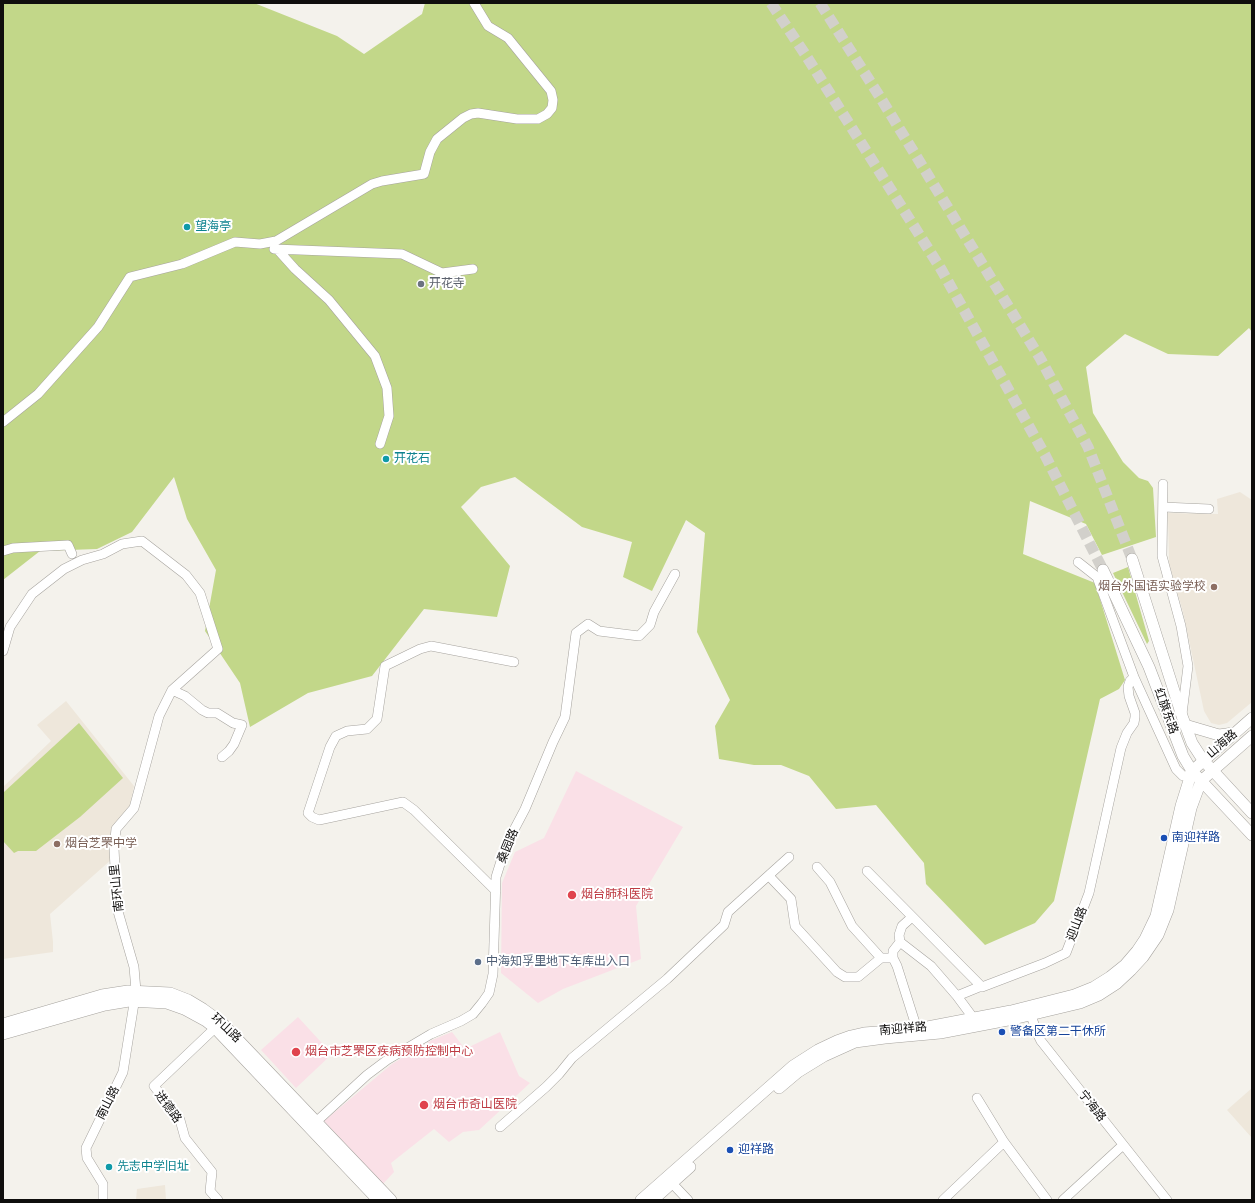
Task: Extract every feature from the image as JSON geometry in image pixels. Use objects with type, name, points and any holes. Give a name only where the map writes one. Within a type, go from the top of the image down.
[{"type":"main road","name":"红旗东路","points":[[1132,559],[1184,721],[1194,747],[1212,771]]},
{"type":"main road","name":"红旗东路","points":[[1103,570],[1149,667],[1180,751],[1192,771],[1201,782],[1252,835]]},
{"type":"main road","name":"山海路","points":[[1192,771],[1252,718]]},
{"type":"main road","points":[[1184,721],[1219,735],[1234,733]]},
{"type":"main road","name":"山海路","points":[[1201,782],[1252,736]]},
{"type":"main road","name":"南迎祥路","points":[[920,1032],[963,1030],[1030,1011],[1094,987],[1125,965],[1141,945],[1151,928],[1158,910],[1181,806],[1192,771]]},
{"type":"main road","points":[[1212,771],[1252,813]]},
{"type":"main road","name":"南迎祥路","points":[[641,1200],[669,1180],[785,1082],[824,1056],[855,1042],[920,1032],[974,1019],[1080,1003],[1116,984],[1143,957],[1158,934],[1168,910],[1192,808],[1201,782]]},
{"type":"main road","name":"环山路","points":[[3,1024],[102,995],[128,991],[136,996],[184,1008],[206,1021],[214,1028],[378,1200]]},
{"type":"main road","name":"环山路","points":[[3,1034],[136,996],[170,993],[188,1000],[212,1014],[221,1022],[391,1200]]},
{"type":"main road","name":"南迎祥路","points":[[653,1200],[669,1180]]},
{"type":"street","points":[[260,244],[276,241],[372,184],[424,174],[430,152],[437,139],[463,118],[471,114],[478,113],[504,118],[538,119],[547,114],[552,108],[553,100],[551,91],[508,38],[488,26],[474,3]]},
{"type":"street","points":[[3,422],[38,394],[98,327],[130,277],[182,264],[235,242],[260,244],[277,249],[402,254],[442,272],[473,269]]},
{"type":"street","points":[[277,249],[295,269],[329,300],[375,356],[387,388],[389,416],[380,444]]},
{"type":"street","points":[[1163,484],[1162,556],[1181,626],[1188,666],[1184,721]]},
{"type":"street","points":[[1163,508],[1209,509]]},
{"type":"street","points":[[3,651],[10,626],[32,594],[64,569],[76,562],[103,554],[122,544],[142,541],[186,575],[200,593],[218,649],[172,690],[185,696],[202,710],[208,713],[217,714],[233,723],[242,725],[234,744],[222,757]]},
{"type":"street","points":[[3,551],[13,548],[68,544],[72,554]]},
{"type":"street","points":[[1078,562],[1097,577],[1134,677],[1176,770],[1183,776],[1187,776],[1192,771]]},
{"type":"street","name":"桑园路","points":[[317,1121],[367,1075],[387,1060],[431,1034],[473,1014],[489,993],[493,974],[496,877],[506,845],[525,809],[552,742],[565,717],[576,634],[588,624],[599,631],[639,636],[650,625],[654,612],[676,574]]},
{"type":"street","points":[[496,891],[414,810],[403,802],[319,820],[312,818],[308,813],[330,747],[336,736],[347,731],[367,729],[377,719],[385,666],[420,649],[431,646],[514,662]]},
{"type":"street","name":"迎山路","points":[[867,871],[982,987],[1045,963],[1066,953],[1089,893],[1121,748],[1135,717],[1128,687],[1130,681],[1134,677]]},
{"type":"street","name":"南环山里","points":[[136,996],[134,967],[117,908],[114,848],[116,829],[134,808],[159,716],[172,690]]},
{"type":"street","points":[[500,1127],[546,1087],[572,1058],[672,974],[724,925],[728,912],[769,876],[789,856]]},
{"type":"street","points":[[817,867],[830,882],[852,926],[881,958]]},
{"type":"street","points":[[769,876],[791,899],[795,926],[837,972],[845,977],[858,978],[881,958],[893,958]]},
{"type":"street","points":[[912,916],[902,926],[899,935],[900,942],[931,966],[957,996],[974,1019]]},
{"type":"street","points":[[900,942],[893,951],[893,958],[920,1032]]},
{"type":"street","points":[[957,996],[979,987]]},
{"type":"street","name":"南山路","points":[[103,1200],[103,1184],[87,1158],[86,1148],[123,1072],[136,996]]},
{"type":"street","name":"宁海路","points":[[1030,1011],[1041,1041],[1167,1200]]},
{"type":"street","name":"进德路","points":[[214,1028],[154,1086],[180,1120],[185,1138],[212,1172],[210,1191],[218,1200]]},
{"type":"street","points":[[977,1098],[1004,1142],[1047,1200]]},
{"type":"street","points":[[943,1200],[1004,1142]]},
{"type":"street","points":[[1063,1200],[1123,1145]]},
{"type":"street","points":[[669,1180],[688,1200]]},
{"type":"shaded area","name":"烟台外国语实验学校","points":[[1240,492],[1252,500],[1252,702],[1227,723],[1219,725],[1211,723],[1204,711],[1183,612],[1169,563],[1168,513],[1218,514],[1217,499]]},
{"type":"shaded area","name":"烟台芝罘中学","points":[[66,701],[134,786],[130,806],[111,829],[112,859],[50,914],[53,952],[3,959],[3,787],[51,741],[37,725]]},
{"type":"shaded area","name":"烟台肺科医院","points":[[576,771],[683,827],[636,906],[641,959],[563,989],[538,1003],[501,973],[502,883],[515,852],[544,838]]},
{"type":"shaded area","name":"烟台市芝罘区疾病预防控制中心","points":[[298,1017],[332,1054],[296,1088],[261,1050]]},
{"type":"shaded area","name":"烟台市奇山医院","points":[[452,1032],[465,1049],[500,1032],[519,1076],[530,1083],[479,1130],[463,1132],[449,1142],[434,1129],[391,1163],[394,1172],[383,1184],[324,1121],[392,1064],[432,1040]]},
{"type":"shaded area","points":[[1252,1088],[1252,1138],[1227,1110]]},
{"type":"shaded area","points":[[165,1185],[166,1200],[136,1200],[137,1189]]},
{"type":"green space","points":[[3,3],[254,3],[337,36],[364,54],[422,14],[425,3],[1252,3],[1252,332],[1249,328],[1218,356],[1168,354],[1125,334],[1086,367],[1093,413],[1123,462],[1139,478],[1148,481],[1153,488],[1156,537],[1102,555],[1086,524],[1030,501],[1023,554],[1095,583],[1125,680],[1119,689],[1100,699],[1054,901],[1035,923],[985,945],[926,884],[924,863],[876,805],[836,809],[809,776],[781,765],[754,765],[719,759],[715,726],[730,700],[697,632],[705,533],[686,520],[652,591],[623,577],[632,542],[582,527],[515,477],[481,487],[461,507],[510,566],[497,617],[424,609],[372,676],[308,693],[250,727],[240,683],[205,631],[216,570],[187,519],[174,477],[132,532],[97,549],[40,551],[3,580]]},
{"type":"green space","points":[[1128,567],[1149,641],[1147,644],[1113,573]]},
{"type":"green space","points":[[79,723],[123,778],[80,817],[36,851],[18,851],[14,853],[3,841],[3,791],[4,792]]},
{"type":"tunnel","points":[[771,3],[941,269],[1045,455],[1103,570]]},
{"type":"tunnel","points":[[820,3],[880,97],[1040,358],[1088,447],[1132,559]]},
{"type":"place","name":"望海亭","points":[[187,227]]},
{"type":"place","name":"开花寺","points":[[421,284]]},
{"type":"place","name":"开花石","points":[[386,459]]},
{"type":"place","name":"烟台外国语实验学校","points":[[1214,587]]},
{"type":"place","name":"南迎祥路","points":[[1164,838]]},
{"type":"place","name":"烟台芝罘中学","points":[[57,844]]},
{"type":"place","name":"烟台肺科医院","points":[[572,895]]},
{"type":"place","name":"中海知孚里地下车库出入口","points":[[478,962]]},
{"type":"place","name":"警备区第二干休所","points":[[1002,1032]]},
{"type":"place","name":"烟台市芝罘区疾病预防控制中心","points":[[296,1052]]},
{"type":"place","name":"烟台市奇山医院","points":[[424,1105]]},
{"type":"place","name":"迎祥路","points":[[730,1150]]},
{"type":"place","name":"先志中学旧址","points":[[109,1167]]}]
